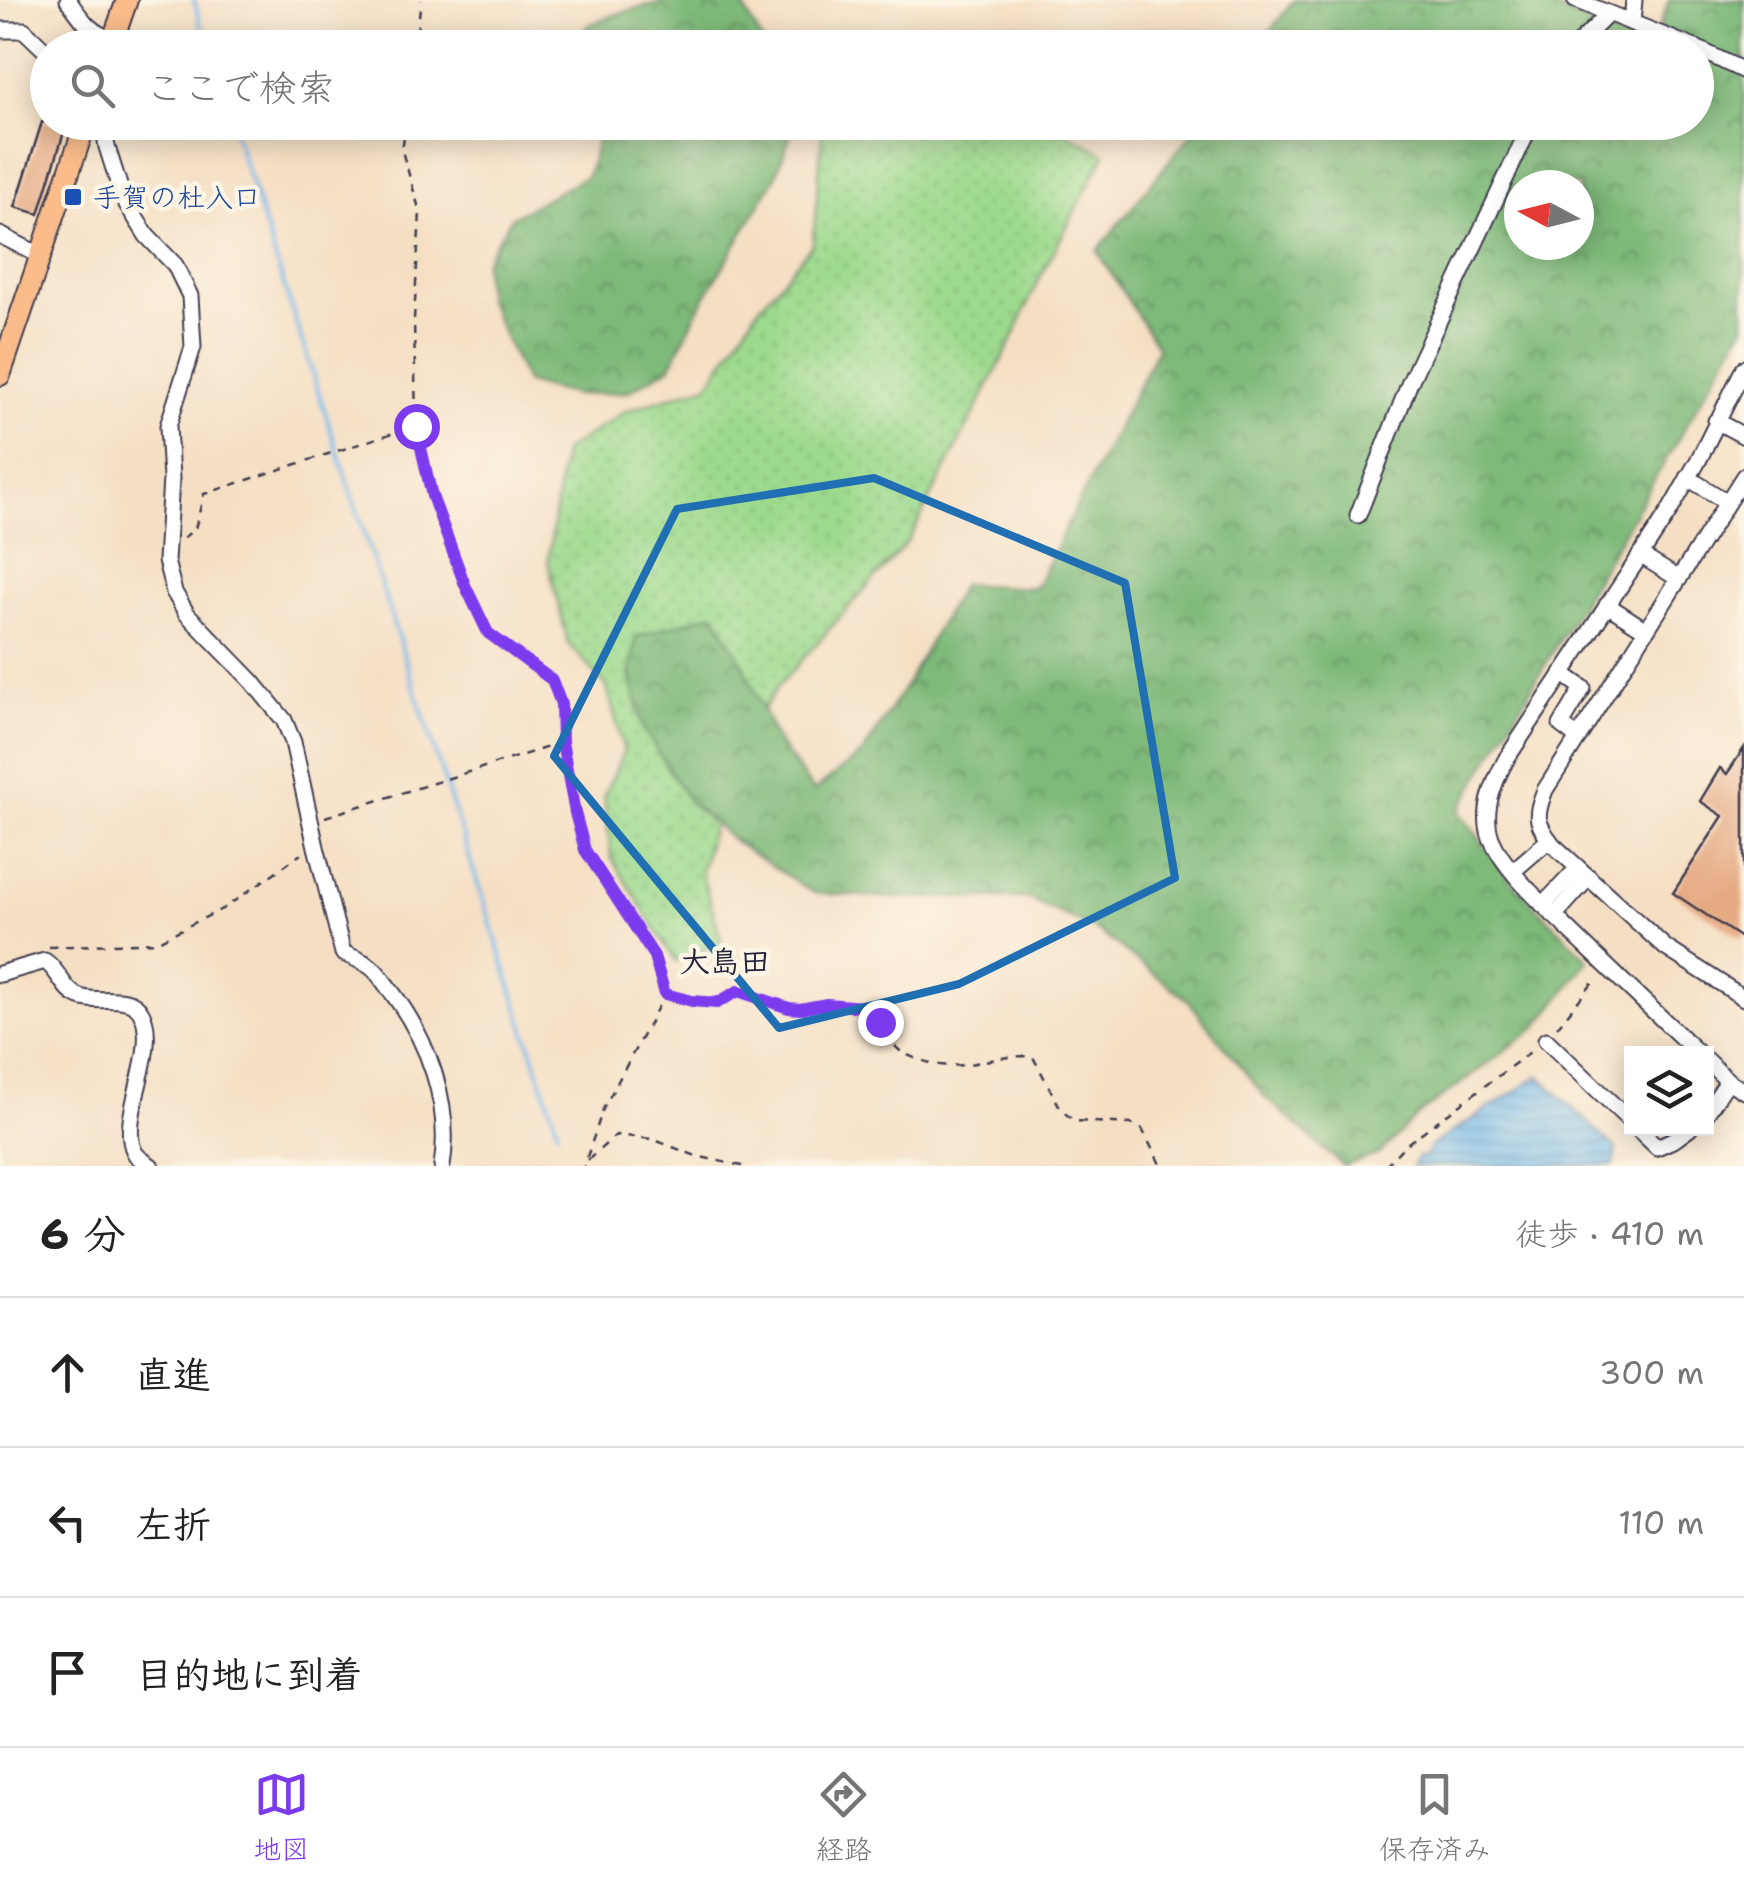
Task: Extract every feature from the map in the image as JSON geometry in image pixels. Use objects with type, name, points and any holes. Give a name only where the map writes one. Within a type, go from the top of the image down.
[{"type":"main road","points":[[116,30],[127,0]]},
{"type":"main road","points":[[0,376],[80,140]]},
{"type":"street","points":[[68,0],[92,30]]},
{"type":"street","points":[[1575,0],[1648,30]]},
{"type":"street","points":[[1632,24],[1634,0]]},
{"type":"street","points":[[1592,30],[1608,14]]},
{"type":"street","points":[[0,30],[24,30],[30,36]]},
{"type":"street","points":[[1714,57],[1744,71]]},
{"type":"street","points":[[106,140],[123,198],[147,236],[176,265],[190,296],[193,346],[168,426],[166,561],[174,592],[187,614],[284,720],[293,742],[343,953],[372,968],[406,1012],[428,1058],[439,1090],[445,1131],[442,1166]]},
{"type":"street","points":[[1358,515],[1410,382],[1524,140]]},
{"type":"street","points":[[0,235],[41,256]]},
{"type":"street","points":[[1691,1046],[1513,872],[1491,838],[1490,796],[1507,758],[1688,478],[1743,373]]},
{"type":"street","points":[[1716,421],[1744,436]]},
{"type":"street","points":[[1744,476],[1545,790],[1537,819],[1549,840],[1666,948],[1744,998]]},
{"type":"street","points":[[1688,478],[1728,502]]},
{"type":"street","points":[[1640,555],[1679,579]]},
{"type":"street","points":[[1607,604],[1646,630]]},
{"type":"street","points":[[1562,674],[1583,688],[1561,725],[1578,738]]},
{"type":"street","points":[[1513,872],[1549,840]]},
{"type":"street","points":[[1549,910],[1583,872]]},
{"type":"street","points":[[0,974],[45,960],[68,992],[82,998],[130,1001],[141,1010],[148,1036],[130,1141],[135,1155],[151,1166]]},
{"type":"street","points":[[1546,1040],[1624,1115]]},
{"type":"street","points":[[1714,1068],[1744,1091]]},
{"type":"street","points":[[1714,1102],[1728,1081]]},
{"type":"street","points":[[1646,1136],[1657,1147],[1680,1136]]},
{"type":"path","points":[[417,30],[421,0]]},
{"type":"path","points":[[404,140],[402,151],[420,212],[414,319],[416,426],[432,496],[465,585],[488,633],[552,680],[561,704],[562,742],[585,850],[654,956],[665,994],[603,1108],[584,1164]]},
{"type":"path","points":[[166,544],[181,540],[194,529],[204,494],[416,426]]},
{"type":"path","points":[[310,822],[562,742]]},
{"type":"path","points":[[45,960],[47,947],[156,942],[226,907],[316,847]]},
{"type":"path","points":[[1385,1166],[1404,1146],[1546,1040],[1606,966]]},
{"type":"path","points":[[665,994],[717,1003],[738,991],[789,1008],[827,1004],[864,1007],[898,1049],[928,1063],[953,1067],[1015,1054],[1033,1057],[1062,1111],[1075,1121],[1131,1124],[1142,1129],[1161,1166]]},
{"type":"path","points":[[584,1164],[616,1135],[652,1139],[696,1156],[742,1166]]},
{"type":"highlighted area","points":[[874,478],[1125,583],[1175,878],[959,984],[779,1028],[554,756],[677,509]]},
{"type":"green space","points":[[668,0],[740,0],[756,30],[585,30],[620,13]]},
{"type":"green space","points":[[1294,0],[1536,0],[1605,30],[1271,30]]},
{"type":"green space","points":[[1669,0],[1744,0],[1744,327],[1459,811],[1511,881],[1589,960],[1537,1027],[1418,1115],[1379,1154],[1343,1166],[1264,1096],[1187,999],[1097,930],[1027,898],[894,898],[814,893],[739,845],[689,802],[643,728],[630,674],[636,637],[714,613],[743,664],[778,743],[814,791],[863,753],[962,584],[1035,588],[1158,348],[1097,251],[1186,140],[1714,140],[1714,30],[1659,30]]},
{"type":"green space","points":[[789,140],[775,178],[701,304],[670,367],[627,392],[576,395],[526,383],[486,297],[484,262],[512,217],[587,176],[597,141]]},
{"type":"green space","points":[[822,140],[1080,140],[1105,154],[909,540],[776,689],[731,759],[701,871],[722,942],[676,962],[611,857],[604,795],[624,751],[607,687],[568,643],[548,562],[563,452],[628,410],[708,385],[757,310],[813,244]]},
{"type":"water","points":[[1539,1076],[1616,1149],[1614,1165],[1413,1166],[1418,1156],[1425,1158],[1432,1145]]},
{"type":"building","points":[[36,140],[62,140],[39,214],[15,207]]},
{"type":"building","points":[[1744,748],[1744,940],[1673,893],[1723,816],[1700,801],[1720,768],[1727,774]]},
{"type":"waterway","points":[[194,0],[202,30]]},
{"type":"waterway","points":[[237,140],[558,1131]]},
{"type":"place","name":"手賀の杜入口","points":[[73,197]]},
{"type":"district","name":"大島田","points":[[725,962]]},
{"type":"route","points":[[416,426],[432,496],[465,585],[488,633],[552,680],[561,704],[562,742],[585,850],[654,956],[665,994],[717,1003],[738,991],[789,1008],[827,1004],[864,1007],[880,1022]]}]
